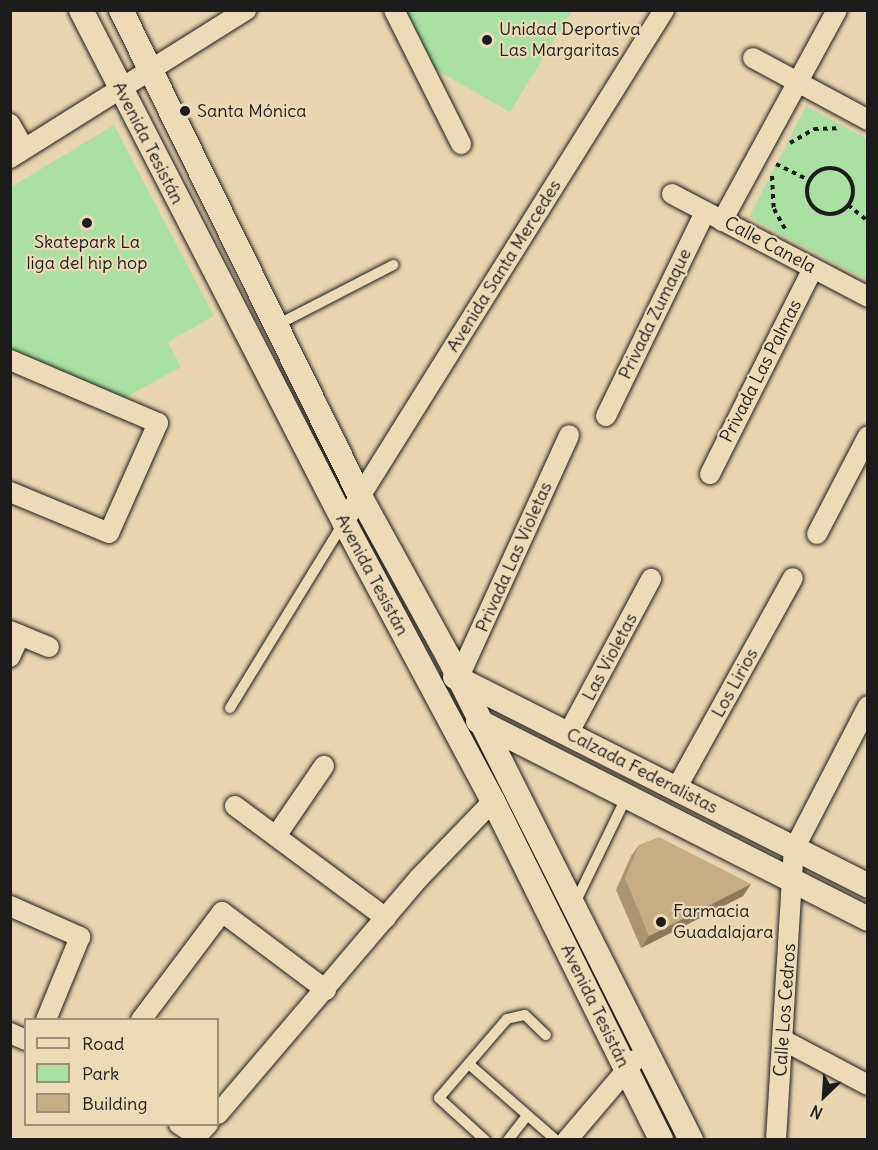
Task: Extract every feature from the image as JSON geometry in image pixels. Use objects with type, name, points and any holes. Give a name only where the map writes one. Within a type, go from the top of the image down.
[{"type":"street","name":"Avenida Tesistán","points":[[81,10],[344,522],[493,801],[661,1140]]},
{"type":"street","name":"Avenida Tesistán","points":[[121,10],[360,496],[482,723],[691,1140]]},
{"type":"street","points":[[10,124],[17,153],[246,10]]},
{"type":"street","points":[[394,10],[461,144]]},
{"type":"street","name":"Avenida Santa Mercedes","points":[[344,522],[664,10]]},
{"type":"street","name":"Privada Zumaque","points":[[606,416],[714,216],[798,82],[837,10]]},
{"type":"street","points":[[753,58],[867,120]]},
{"type":"street","name":"Calle Canela","points":[[672,194],[867,297]]},
{"type":"street","name":"Privada Las Palmas","points":[[710,474],[813,268]]},
{"type":"street","points":[[10,360],[158,423],[109,533],[10,492]]},
{"type":"street","name":"Privada Las Violetas","points":[[458,679],[569,435]]},
{"type":"street","points":[[817,534],[867,436]]},
{"type":"street","name":"Los Lirios","points":[[676,789],[793,578]]},
{"type":"street","name":"Las Violetas","points":[[568,734],[651,579]]},
{"type":"street","points":[[10,657],[15,633],[49,647]]},
{"type":"street","name":"Calzada Federalistas","points":[[416,657],[867,886]]},
{"type":"street","name":"Calzada Federalistas","points":[[441,702],[867,919]]},
{"type":"street","points":[[794,849],[867,706]]},
{"type":"street","points":[[276,836],[324,766]]},
{"type":"street","points":[[219,1113],[386,918],[493,801]]},
{"type":"street","points":[[235,806],[386,918]]},
{"type":"street","name":"Calle Los Cedros","points":[[776,1140],[794,849]]},
{"type":"street","points":[[10,906],[80,937],[47,1018]]},
{"type":"street","points":[[142,1018],[222,912],[326,990]]},
{"type":"street","points":[[10,1033],[24,1039]]},
{"type":"street","points":[[783,1040],[867,1085]]},
{"type":"street","points":[[567,1140],[645,1049]]},
{"type":"street","points":[[180,1126],[197,1137],[207,1126]]},
{"type":"lane","points":[[277,325],[393,265]]},
{"type":"lane","points":[[230,708],[344,522]]},
{"type":"lane","points":[[573,906],[627,796]]},
{"type":"lane","points":[[485,1140],[439,1098],[470,1065],[507,1019],[525,1015],[546,1035]]},
{"type":"lane","points":[[470,1065],[556,1140]]},
{"type":"lane","points":[[508,1140],[527,1116]]},
{"type":"path","points":[[786,149],[791,142],[814,129],[846,127]]},
{"type":"path","points":[[781,156],[770,180],[774,210],[787,233]]},
{"type":"path","points":[[776,163],[809,180]]},
{"type":"path","points":[[820,169],[843,171],[853,191],[848,205],[828,214],[813,208],[807,194],[809,180],[820,169]]},
{"type":"path","points":[[848,205],[867,221]]},
{"type":"green space","name":"Unidad Deportiva Las Margaritas","points":[[405,11],[572,11],[510,112],[435,69]]},
{"type":"green space","points":[[806,106],[867,139],[867,280],[749,217]]},
{"type":"green space","points":[[114,125],[214,316],[168,342],[181,367],[122,399],[11,351],[11,187]]},
{"type":"building","name":"Farmacia Guadalajara","points":[[659,837],[751,884],[649,936],[625,878],[639,845]]},
{"type":"place","name":"Unidad Deportiva Las Margaritas","points":[[487,40]]},
{"type":"place","name":"Santa Mónica","points":[[185,111]]},
{"type":"place","name":"Skatepark La liga del hip hop","points":[[87,223]]},
{"type":"place","name":"Farmacia Guadalajara","points":[[661,922]]}]
